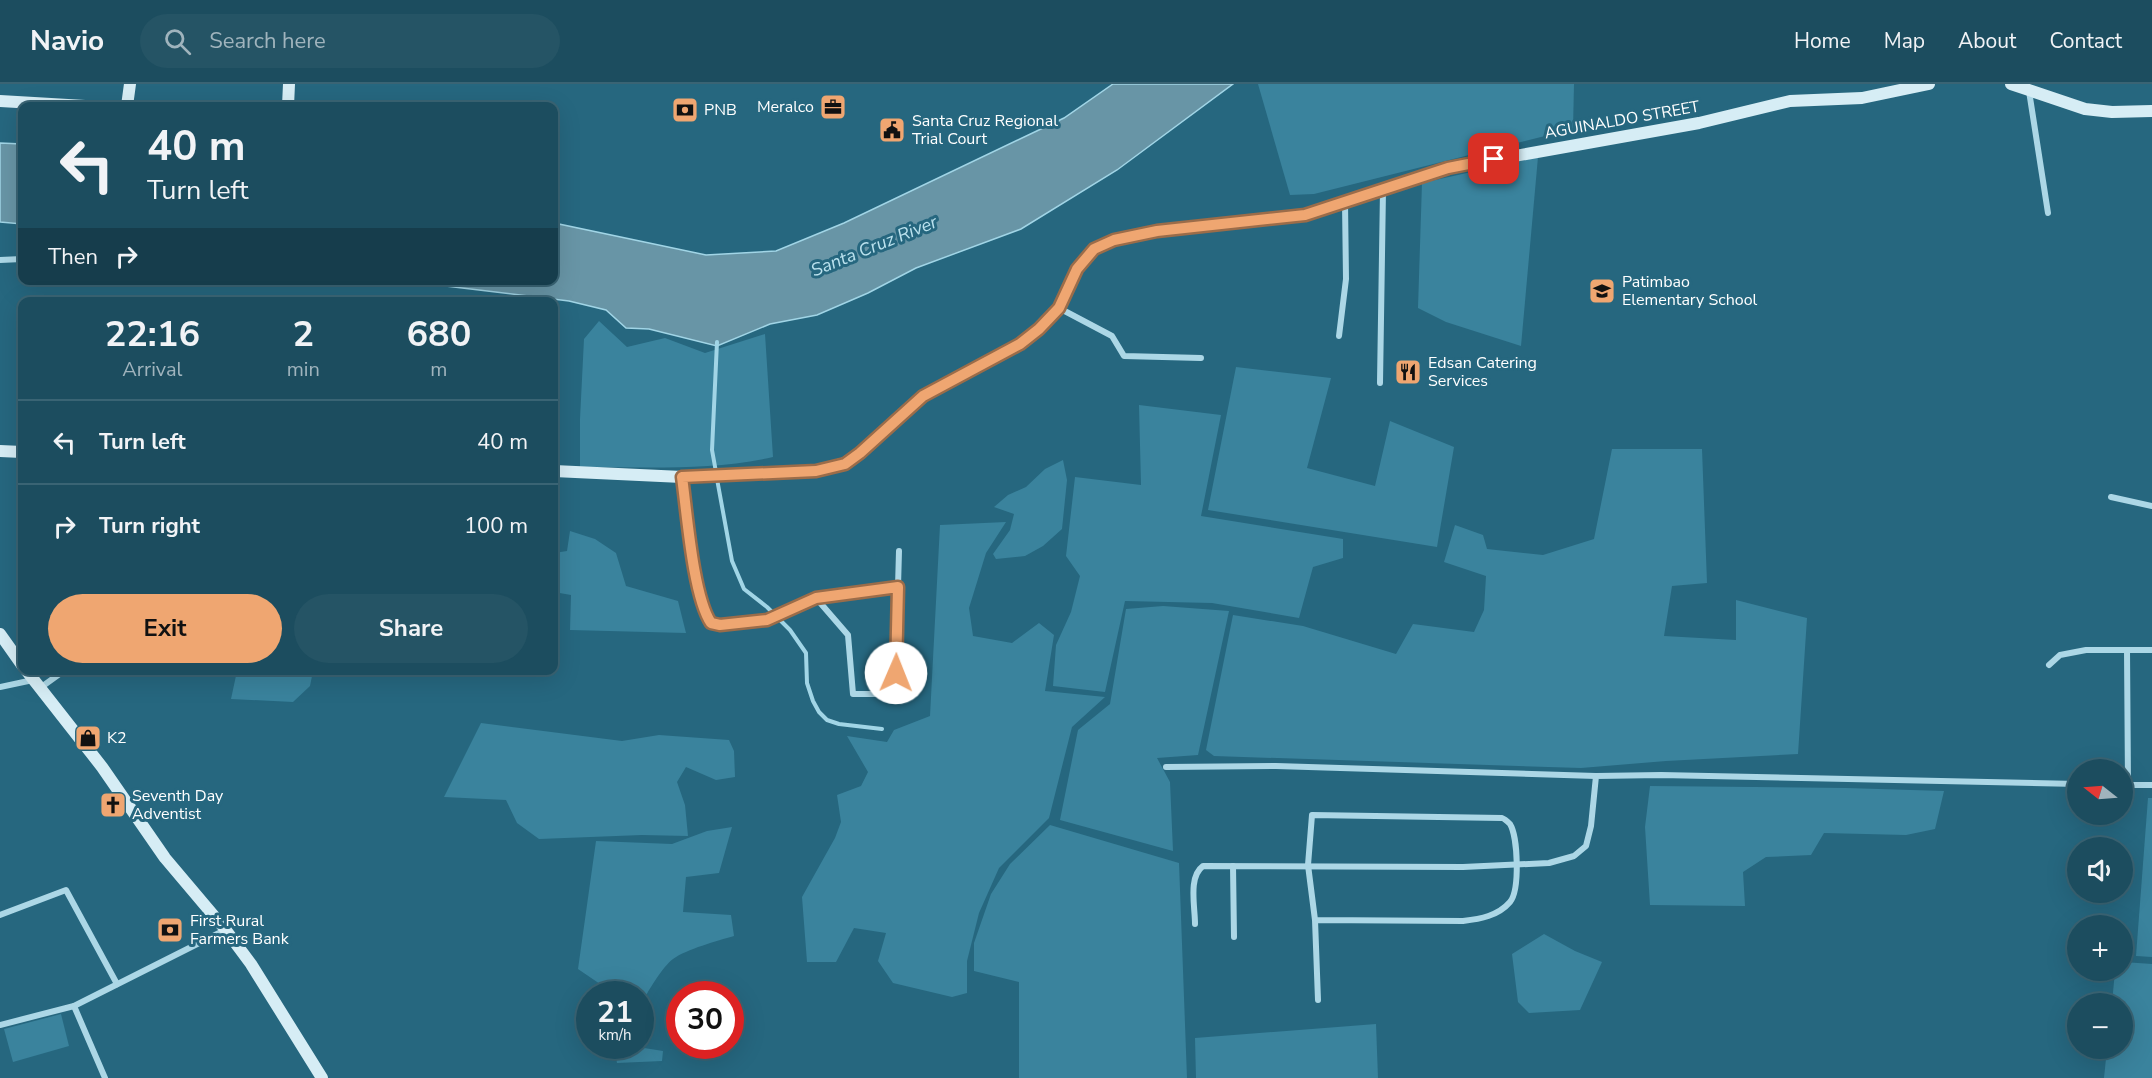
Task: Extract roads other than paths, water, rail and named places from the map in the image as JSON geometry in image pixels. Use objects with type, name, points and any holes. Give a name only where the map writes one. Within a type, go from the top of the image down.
[{"type":"street","points":[[128,102],[130,84]]},
{"type":"street","points":[[288,102],[289,84]]},
{"type":"street","name":"AGUINALDO STREET","points":[[558,471],[682,477],[816,471],[845,464],[923,396],[1020,344],[1039,329],[1059,308],[1077,269],[1094,249],[1114,240],[1157,231],[1305,215],[1448,168],[1698,123],[1790,101],[1862,98],[1929,84]]},
{"type":"street","points":[[2011,84],[2085,109],[2112,112],[2152,111]]},
{"type":"street","points":[[2024,88],[2048,213]]},
{"type":"street","points":[[0,101],[18,102]]},
{"type":"street","points":[[1380,382],[1383,190]]},
{"type":"street","points":[[1339,336],[1346,279],[1345,202]]},
{"type":"street","points":[[0,260],[18,259]]},
{"type":"street","points":[[1059,308],[1112,336],[1124,356],[1201,358]]},
{"type":"street","points":[[0,452],[18,452]]},
{"type":"street","points":[[682,477],[696,573],[704,613],[711,623],[720,625],[767,620],[816,598],[898,587]]},
{"type":"street","points":[[2111,497],[2152,506]]},
{"type":"street","points":[[816,598],[848,635],[853,694],[895,694],[899,551]]},
{"type":"street","points":[[0,634],[18,659]]},
{"type":"street","points":[[2049,665],[2060,655],[2086,650],[2152,651]]},
{"type":"street","points":[[2125,759],[2127,650]]},
{"type":"street","points":[[0,687],[49,675]]},
{"type":"street","points":[[33,680],[102,767],[165,858],[225,929],[251,964],[322,1078]]},
{"type":"street","points":[[1166,767],[1276,766],[1596,776],[1661,775],[2067,784]]},
{"type":"street","points":[[1195,924],[1194,882],[1196,871],[1203,866],[1463,867],[1549,863],[1574,856],[1586,846],[1591,826],[1596,776]]},
{"type":"street","points":[[2133,785],[2152,785]]},
{"type":"street","points":[[1315,920],[1463,921],[1483,919],[1501,911],[1512,900],[1516,864],[1514,837],[1509,823],[1502,818],[1312,815],[1308,865],[1315,920],[1318,1000]]},
{"type":"street","points":[[1233,866],[1234,937]]},
{"type":"street","points":[[0,915],[66,890],[117,984]]},
{"type":"street","points":[[0,1025],[74,1006],[225,929]]},
{"type":"street","points":[[74,1006],[105,1078]]},
{"type":"water","name":"Santa Cruz River","points":[[1113,84],[1233,84],[1117,170],[1021,229],[916,268],[868,293],[817,315],[770,324],[717,346],[649,329],[626,328],[606,310],[558,300],[558,297],[536,297],[437,285],[558,285],[558,224],[706,255],[776,251],[844,223],[1064,118]]},
{"type":"water","points":[[0,143],[18,144],[18,224],[0,222]]},
{"type":"waterway","points":[[716,472],[712,450],[717,342]]},
{"type":"waterway","points":[[717,479],[732,561],[744,589],[767,607],[790,630],[806,653],[807,683],[819,712],[827,720],[839,724],[882,729]]},
{"type":"place","name":"Meralco","points":[[833,107]]},
{"type":"place","name":"PNB","points":[[685,110]]},
{"type":"place","name":"Santa Cruz Regional Trial Court","points":[[892,130]]},
{"type":"place","name":"Patimbao Elementary School","points":[[1602,291]]},
{"type":"place","name":"Edsan Catering Services","points":[[1408,372]]},
{"type":"place","name":"K2","points":[[88,738]]},
{"type":"place","name":"Seventh Day Adventist","points":[[113,805]]},
{"type":"place","name":"First Rural Farmers Bank","points":[[170,930]]}]
